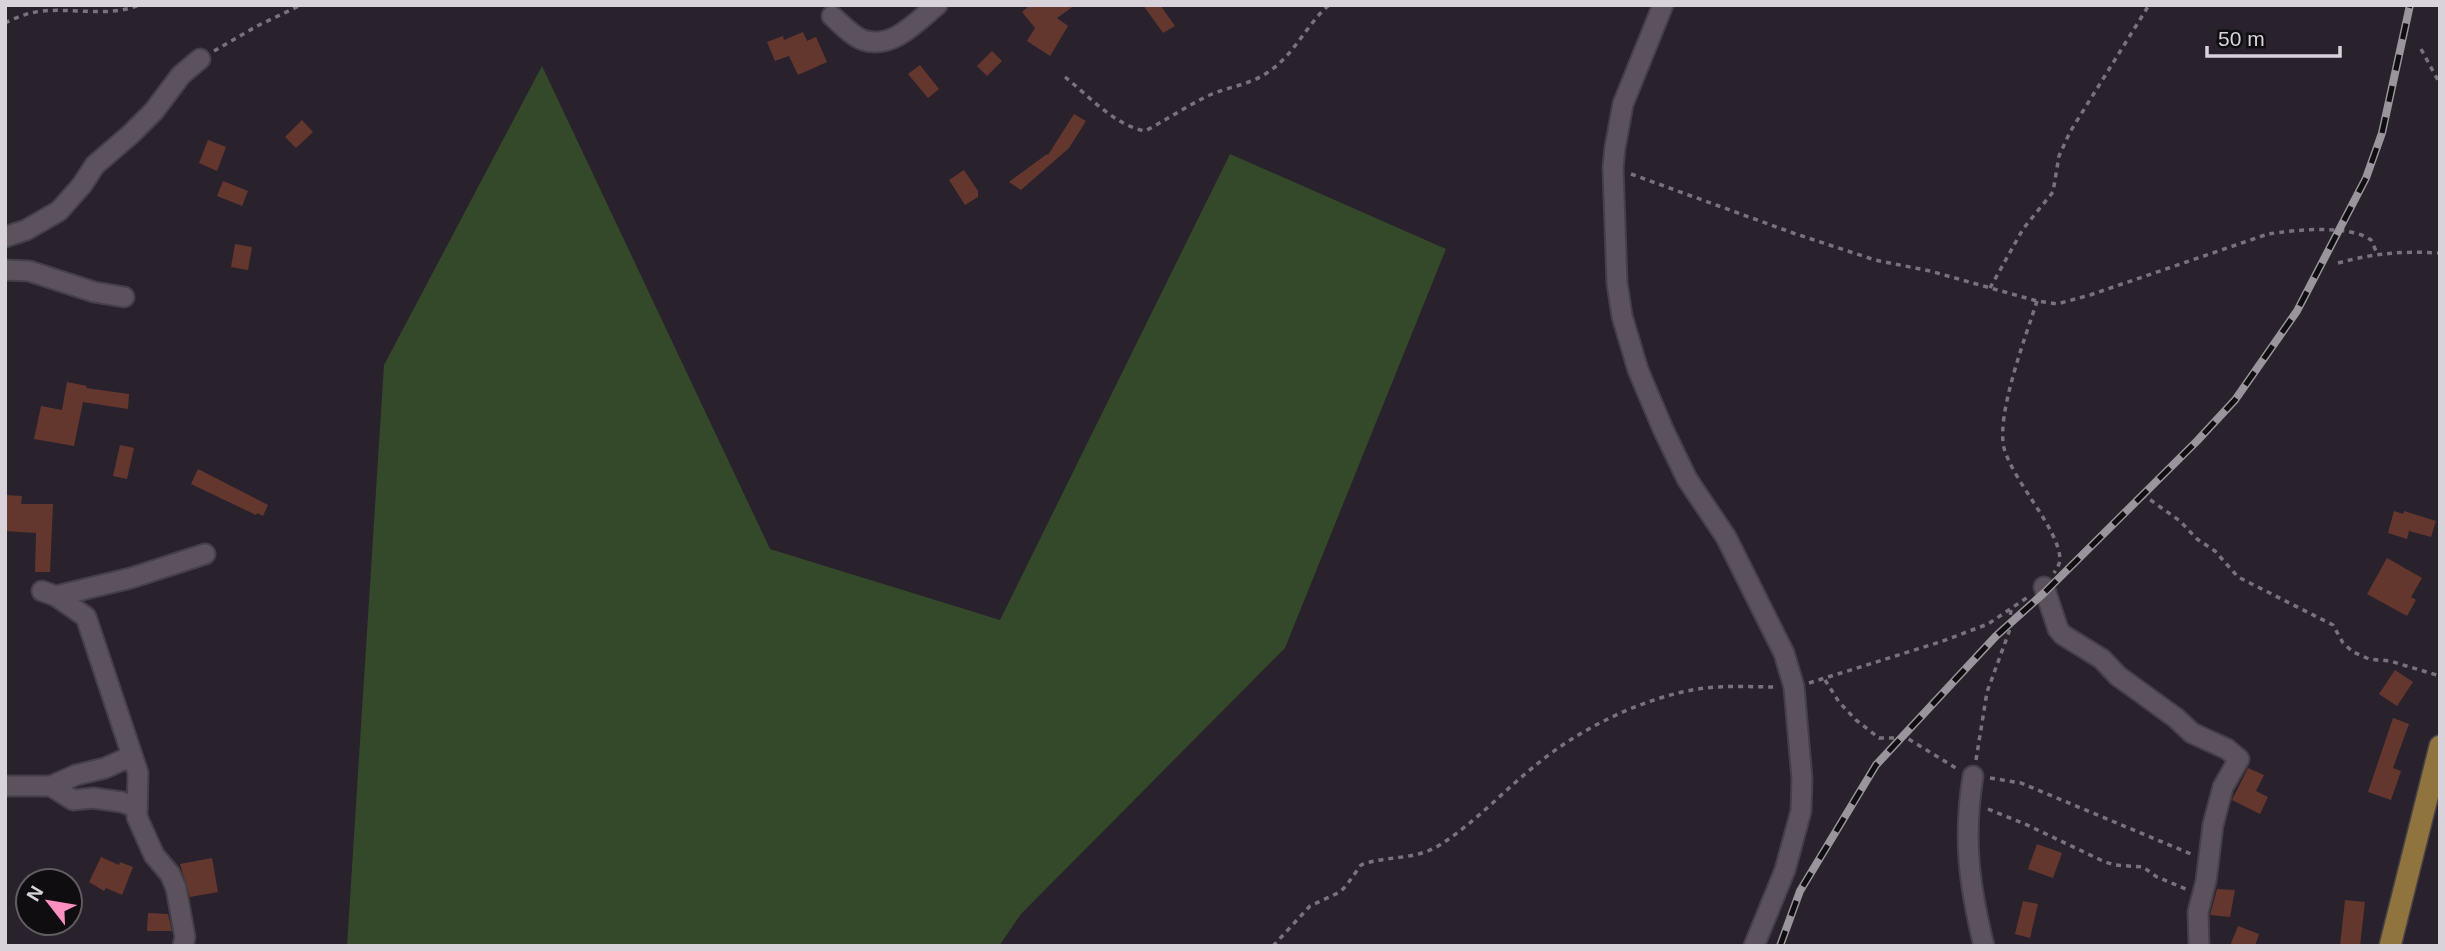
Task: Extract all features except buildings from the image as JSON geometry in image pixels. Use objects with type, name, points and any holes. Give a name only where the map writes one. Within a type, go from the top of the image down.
[{"type":"main road","points":[[2390,946],[2440,746]]},
{"type":"street","points":[[832,16],[865,41],[888,40],[912,27],[937,5]]},
{"type":"street","points":[[1663,5],[1623,104],[1613,168],[1618,283],[1622,316],[1638,370],[1687,479],[1726,537],[1784,653],[1794,687],[1801,811],[1785,870],[1754,946]]},
{"type":"street","points":[[5,237],[26,230],[59,211],[82,185],[95,164],[131,134],[154,111],[181,75],[200,60]]},
{"type":"street","points":[[5,270],[29,271],[94,292],[124,297]]},
{"type":"street","points":[[86,617],[49,593],[94,587],[156,571],[205,554]]},
{"type":"street","points":[[94,587],[86,617],[138,773],[137,817],[154,855],[170,874],[176,888],[185,937],[183,946]]},
{"type":"street","points":[[2044,587],[2058,629],[2063,635],[2102,659],[2118,676],[2176,718],[2192,733],[2227,749],[2239,759],[2223,787],[2213,825],[2197,928],[2199,946]]},
{"type":"street","points":[[5,786],[51,786],[132,756]]},
{"type":"street","points":[[1973,776],[1968,806],[1967,852],[1976,916],[1984,946]]},
{"type":"street","points":[[51,786],[73,800],[93,798],[122,802],[137,808]]},
{"type":"path","points":[[5,23],[31,12],[131,9],[139,5]]},
{"type":"path","points":[[200,60],[257,26],[301,5]]},
{"type":"path","points":[[1065,77],[1111,115],[1134,129],[1145,131],[1190,105],[1230,87],[1244,85],[1272,69],[1329,5]]},
{"type":"path","points":[[1990,288],[2023,229],[2053,192],[2059,156],[2070,132],[2149,5]]},
{"type":"path","points":[[2421,49],[2440,84]]},
{"type":"path","points":[[1613,168],[1864,256],[2057,304],[2252,239],[2285,232],[2357,233],[2371,240],[2377,253]]},
{"type":"path","points":[[2338,263],[2377,253],[2440,253]]},
{"type":"path","points":[[1273,946],[1310,906],[1340,892],[1361,865],[1405,858],[1436,847],[1461,830],[1561,744],[1599,724],[1663,696],[1699,688],[1794,687],[1825,680],[1988,624],[2044,587],[2060,562],[2059,551],[2019,480],[2004,447],[2007,404],[2037,301]]},
{"type":"path","points":[[2142,494],[2180,521],[2197,539],[2215,551],[2238,577],[2333,625],[2343,643],[2353,652],[2369,659],[2390,661],[2440,676]]},
{"type":"path","points":[[1973,776],[1987,692],[2009,632],[2011,609]]},
{"type":"path","points":[[1825,680],[1848,711],[1879,738],[1907,738],[1973,776],[2021,783],[2185,853],[2196,854],[2208,863]]},
{"type":"path","points":[[1968,806],[2006,816],[2105,862],[2143,867],[2157,877],[2202,898]]},
{"type":"green space","points":[[542,66],[770,549],[1000,620],[1230,154],[1446,249],[1285,648],[1021,914],[999,946],[347,946],[384,365]]},
{"type":"railway","points":[[1780,946],[1800,891],[1876,765],[1996,636],[2045,592],[2197,441],[2235,400],[2297,311],[2366,178],[2382,133],[2410,5]]}]
